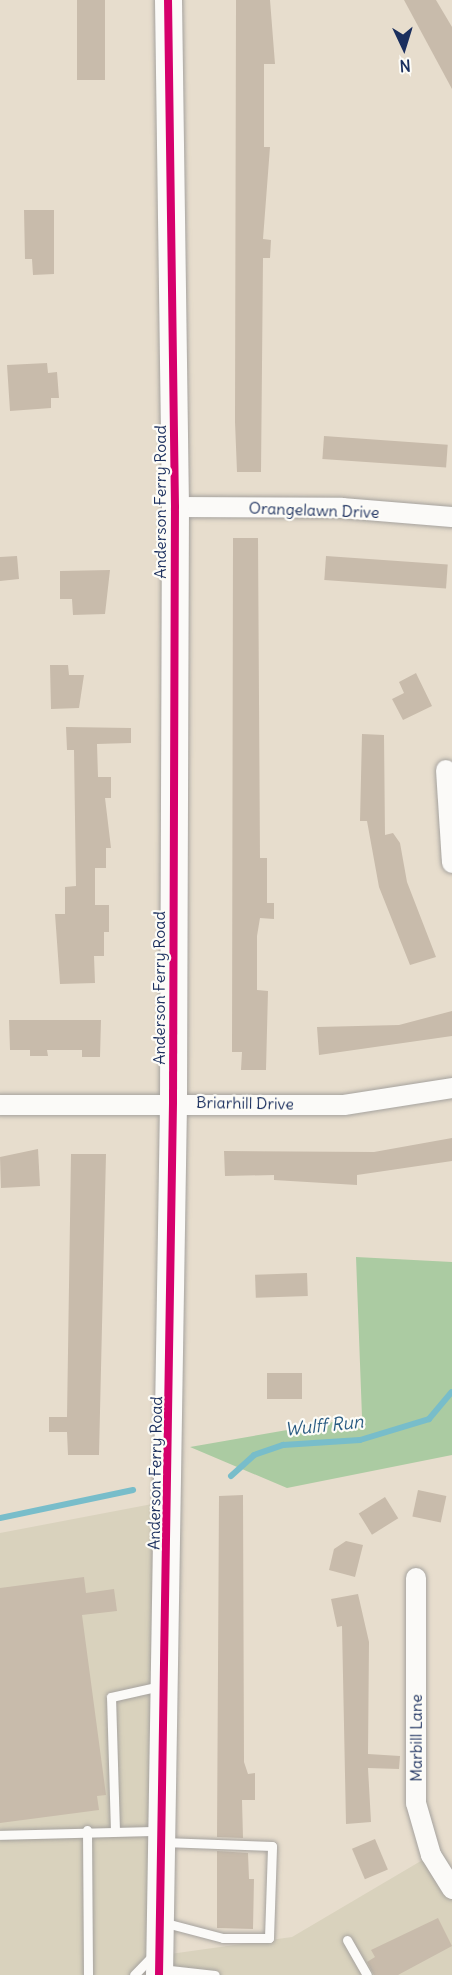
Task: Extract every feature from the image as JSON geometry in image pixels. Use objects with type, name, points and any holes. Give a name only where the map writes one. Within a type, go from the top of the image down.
[{"type":"street","name":"Anderson Ferry Road","points":[[155,1958],[163,1837],[173,1102],[175,507],[168,0]]},
{"type":"street","name":"Orangelawn Drive","points":[[175,507],[342,508],[452,516]]},
{"type":"street","points":[[446,770],[452,862]]},
{"type":"street","name":"Briarhill Drive","points":[[0,1104],[173,1102],[344,1105],[452,1088]]},
{"type":"street","name":"Marbill Lane","points":[[416,1578],[416,1803],[431,1855],[452,1889]]},
{"type":"lane","points":[[115,1831],[111,1697],[165,1685]]},
{"type":"lane","points":[[87,1830],[88,1975]]},
{"type":"lane","points":[[0,1835],[87,1830],[115,1831],[272,1846],[269,1938],[223,1938],[155,1958]]},
{"type":"lane","points":[[347,1940],[367,1975]]},
{"type":"lane","points":[[155,1958],[215,1975]]},
{"type":"shaded area","points":[[168,1501],[170,1954],[292,1937],[431,1855],[452,1889],[452,1975],[0,1975],[0,1533]]},
{"type":"green space","points":[[356,1257],[452,1262],[452,1455],[287,1488],[190,1447],[362,1417]]},
{"type":"building","points":[[77,0],[105,0],[105,80],[77,80]]},
{"type":"building","points":[[236,0],[270,0],[275,64],[264,64],[264,147],[270,147],[263,239],[271,240],[270,258],[263,258],[261,472],[237,472],[235,422]]},
{"type":"building","points":[[404,0],[436,0],[452,27],[452,89]]},
{"type":"building","points":[[24,210],[54,210],[54,274],[33,275],[32,259],[25,259]]},
{"type":"building","points":[[47,363],[48,373],[57,372],[59,398],[51,398],[51,408],[10,411],[7,365]]},
{"type":"building","points":[[324,436],[448,445],[446,468],[322,459]]},
{"type":"building","points":[[233,538],[258,538],[260,858],[267,858],[267,903],[274,903],[274,919],[260,918],[257,936],[257,990],[268,991],[266,1070],[241,1070],[242,1052],[232,1052]]},
{"type":"building","points":[[17,556],[19,579],[0,581],[0,557]]},
{"type":"building","points":[[326,556],[448,565],[446,588],[324,580]]},
{"type":"building","points":[[110,570],[105,614],[73,615],[72,599],[60,599],[60,571]]},
{"type":"building","points":[[50,665],[68,665],[69,675],[84,675],[79,708],[51,709]]},
{"type":"building","points":[[416,673],[432,706],[403,720],[392,699],[404,693],[399,682]]},
{"type":"building","points":[[66,727],[131,728],[131,743],[97,744],[98,777],[111,777],[111,798],[105,798],[111,848],[106,848],[106,868],[95,868],[95,905],[109,905],[109,932],[104,932],[104,956],[94,956],[95,983],[60,984],[55,914],[65,914],[65,887],[76,886],[74,750],[67,750]]},
{"type":"building","points":[[362,734],[384,735],[385,835],[393,833],[400,843],[407,882],[436,957],[410,965],[379,887],[367,821],[360,821]]},
{"type":"building","points":[[452,1011],[452,1036],[319,1055],[317,1027],[399,1025]]},
{"type":"building","points":[[9,1020],[101,1020],[100,1057],[82,1057],[82,1050],[47,1050],[48,1056],[30,1056],[30,1050],[10,1050]]},
{"type":"building","points":[[452,1138],[452,1161],[357,1175],[357,1185],[274,1180],[274,1175],[225,1176],[224,1151],[374,1152]]},
{"type":"building","points":[[38,1149],[40,1186],[1,1188],[0,1157]]},
{"type":"building","points":[[71,1154],[106,1154],[99,1455],[68,1455],[67,1432],[49,1432],[49,1417],[67,1417]]},
{"type":"building","points":[[307,1273],[308,1296],[256,1298],[255,1275]]},
{"type":"building","points":[[267,1373],[302,1373],[302,1399],[267,1399]]},
{"type":"building","points":[[418,1490],[446,1496],[441,1522],[412,1516]]},
{"type":"building","points":[[243,1495],[244,1762],[248,1774],[255,1773],[255,1800],[242,1800],[243,1838],[217,1837],[219,1496]]},
{"type":"building","points":[[385,1497],[398,1518],[372,1535],[359,1513]]},
{"type":"building","points":[[346,1541],[363,1545],[355,1577],[329,1570],[334,1549]]},
{"type":"building","points":[[84,1577],[86,1593],[114,1589],[117,1611],[82,1615],[106,1795],[97,1796],[99,1810],[0,1823],[0,1588]]},
{"type":"building","points":[[358,1594],[369,1642],[368,1754],[400,1756],[399,1769],[368,1768],[371,1822],[346,1824],[342,1626],[337,1627],[331,1599]]},
{"type":"building","points":[[375,1839],[388,1869],[365,1879],[352,1849]]},
{"type":"building","points":[[217,1851],[248,1853],[249,1879],[254,1879],[253,1929],[217,1928]]},
{"type":"building","points":[[438,1918],[452,1946],[398,1975],[374,1975],[367,1962],[375,1957],[371,1950]]},
{"type":"waterway","name":"Wulff Run","points":[[231,1476],[254,1455],[283,1445],[360,1440],[429,1419],[452,1392]]},
{"type":"waterway","name":"Wulff Run","points":[[0,1518],[133,1490]]},
{"type":"cycle path","points":[[159,1975],[173,1102],[175,507],[168,0]]}]
